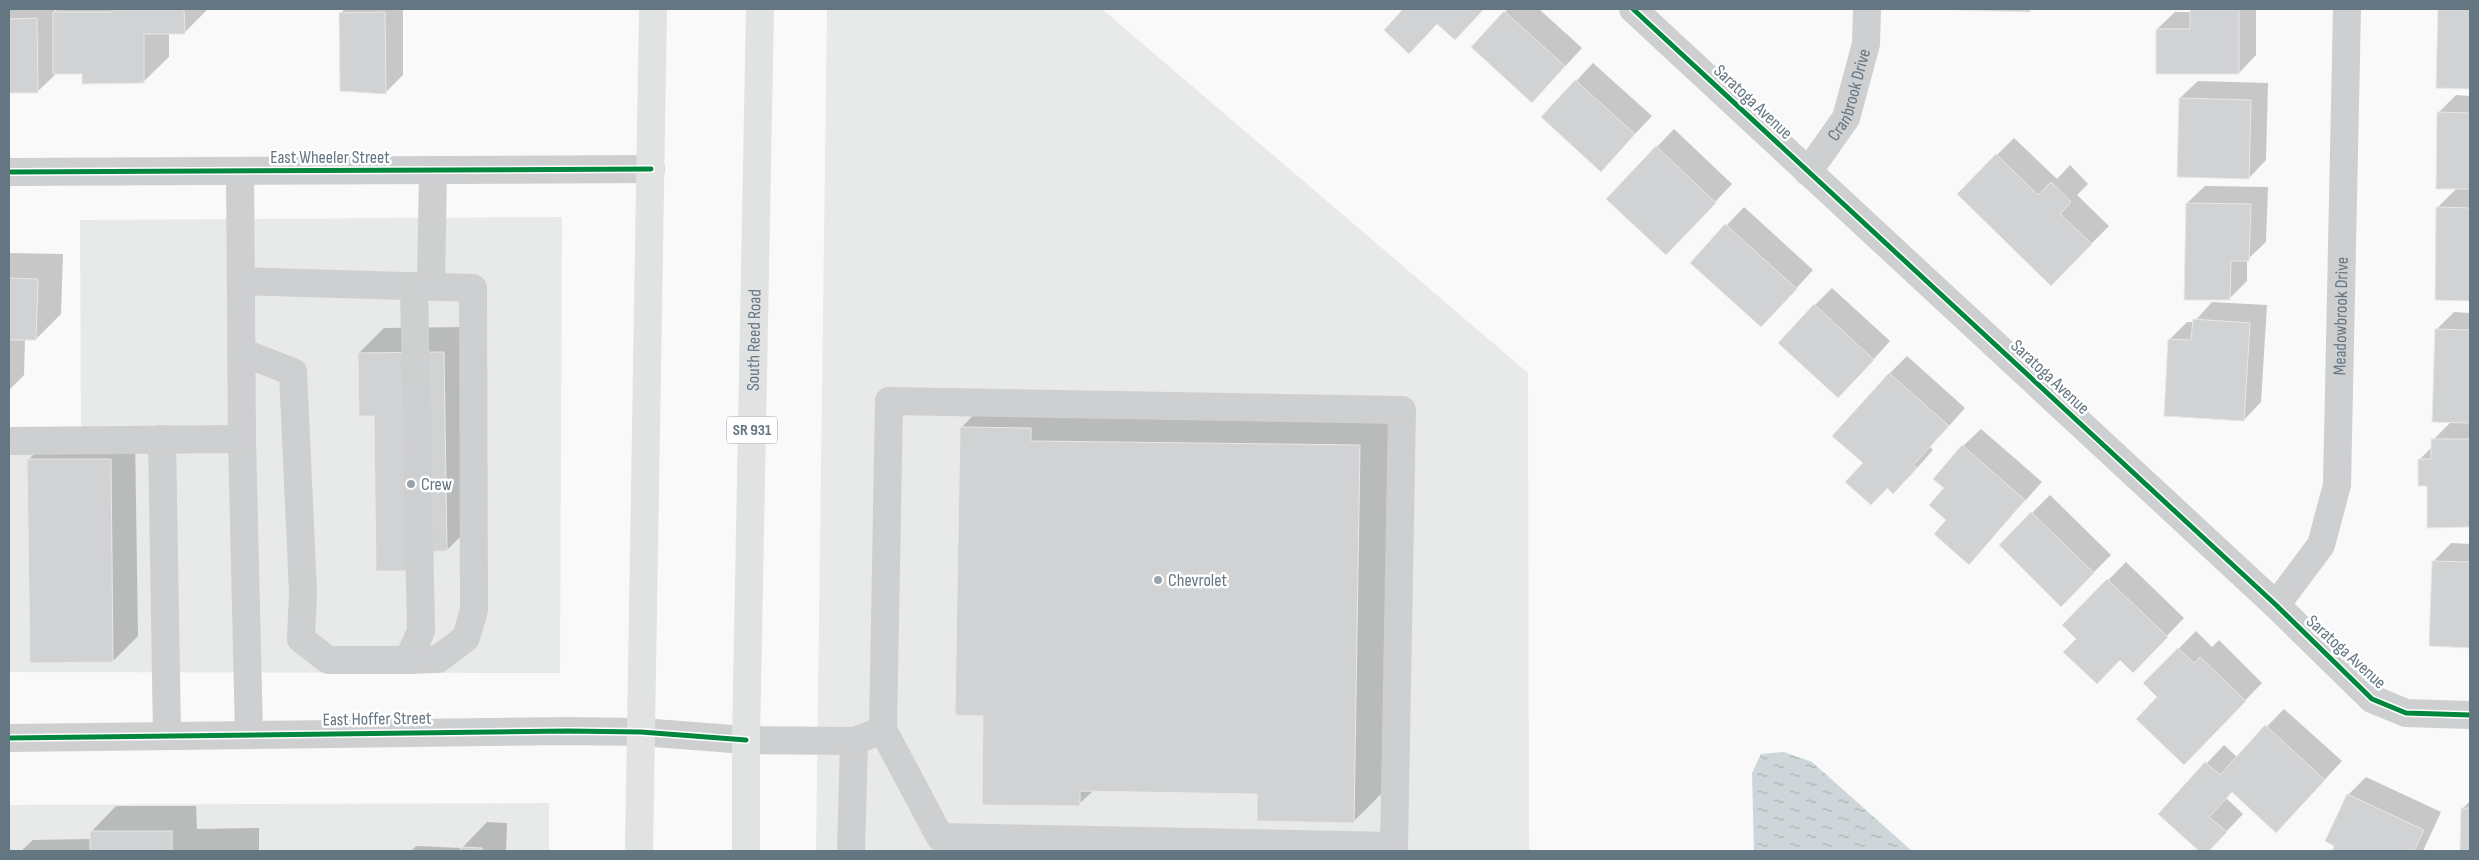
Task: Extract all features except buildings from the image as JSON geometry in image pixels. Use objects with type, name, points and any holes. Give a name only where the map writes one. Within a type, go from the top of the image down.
[{"type":"main road","points":[[639,851],[653,9]]},
{"type":"main road","name":"South Reed Road","points":[[746,851],[746,740],[760,9]]},
{"type":"street","name":"Saratoga Avenue","points":[[1633,9],[2276,605],[2372,699],[2406,713],[2470,715]]},
{"type":"street","name":"Cranbrook Drive","points":[[1808,172],[1846,118],[1866,44],[1867,9]]},
{"type":"street","name":"Meadowbrook Drive","points":[[2276,605],[2321,545],[2337,486],[2347,9]]},
{"type":"street","name":"East Wheeler Street","points":[[9,172],[651,169]]},
{"type":"street","points":[[408,660],[421,631],[423,286],[433,170]]},
{"type":"street","points":[[240,171],[242,439],[249,735]]},
{"type":"street","points":[[241,281],[473,288],[474,610],[466,638],[438,659],[328,660],[301,639],[303,592],[293,372],[241,352]]},
{"type":"street","points":[[889,401],[1402,410],[1394,846],[940,837],[883,730],[889,401]]},
{"type":"street","points":[[162,439],[167,736]]},
{"type":"street","points":[[9,441],[242,439]]},
{"type":"street","points":[[851,851],[854,741],[883,730]]},
{"type":"street","name":"East Hoffer Street","points":[[9,738],[567,731],[641,732],[746,740],[854,741]]},
{"type":"shaded area","points":[[827,9],[1102,9],[1528,373],[1529,851],[816,851]]},
{"type":"shaded area","points":[[562,217],[560,673],[9,672],[9,449],[81,448],[80,220]]},
{"type":"shaded area","points":[[549,803],[549,851],[9,851],[9,805]]},
{"type":"water","points":[[1784,752],[1812,762],[1912,851],[1754,851],[1752,773],[1761,754]]},
{"type":"cycle path","points":[[1633,9],[2276,605],[2372,699],[2406,713],[2470,715]]},
{"type":"cycle path","points":[[9,172],[651,169]]},
{"type":"cycle path","points":[[9,738],[567,731],[641,732],[746,740]]},
{"type":"place","name":"Crew","points":[[411,484]]},
{"type":"place","name":"Chevrolet","points":[[1158,580]]}]
